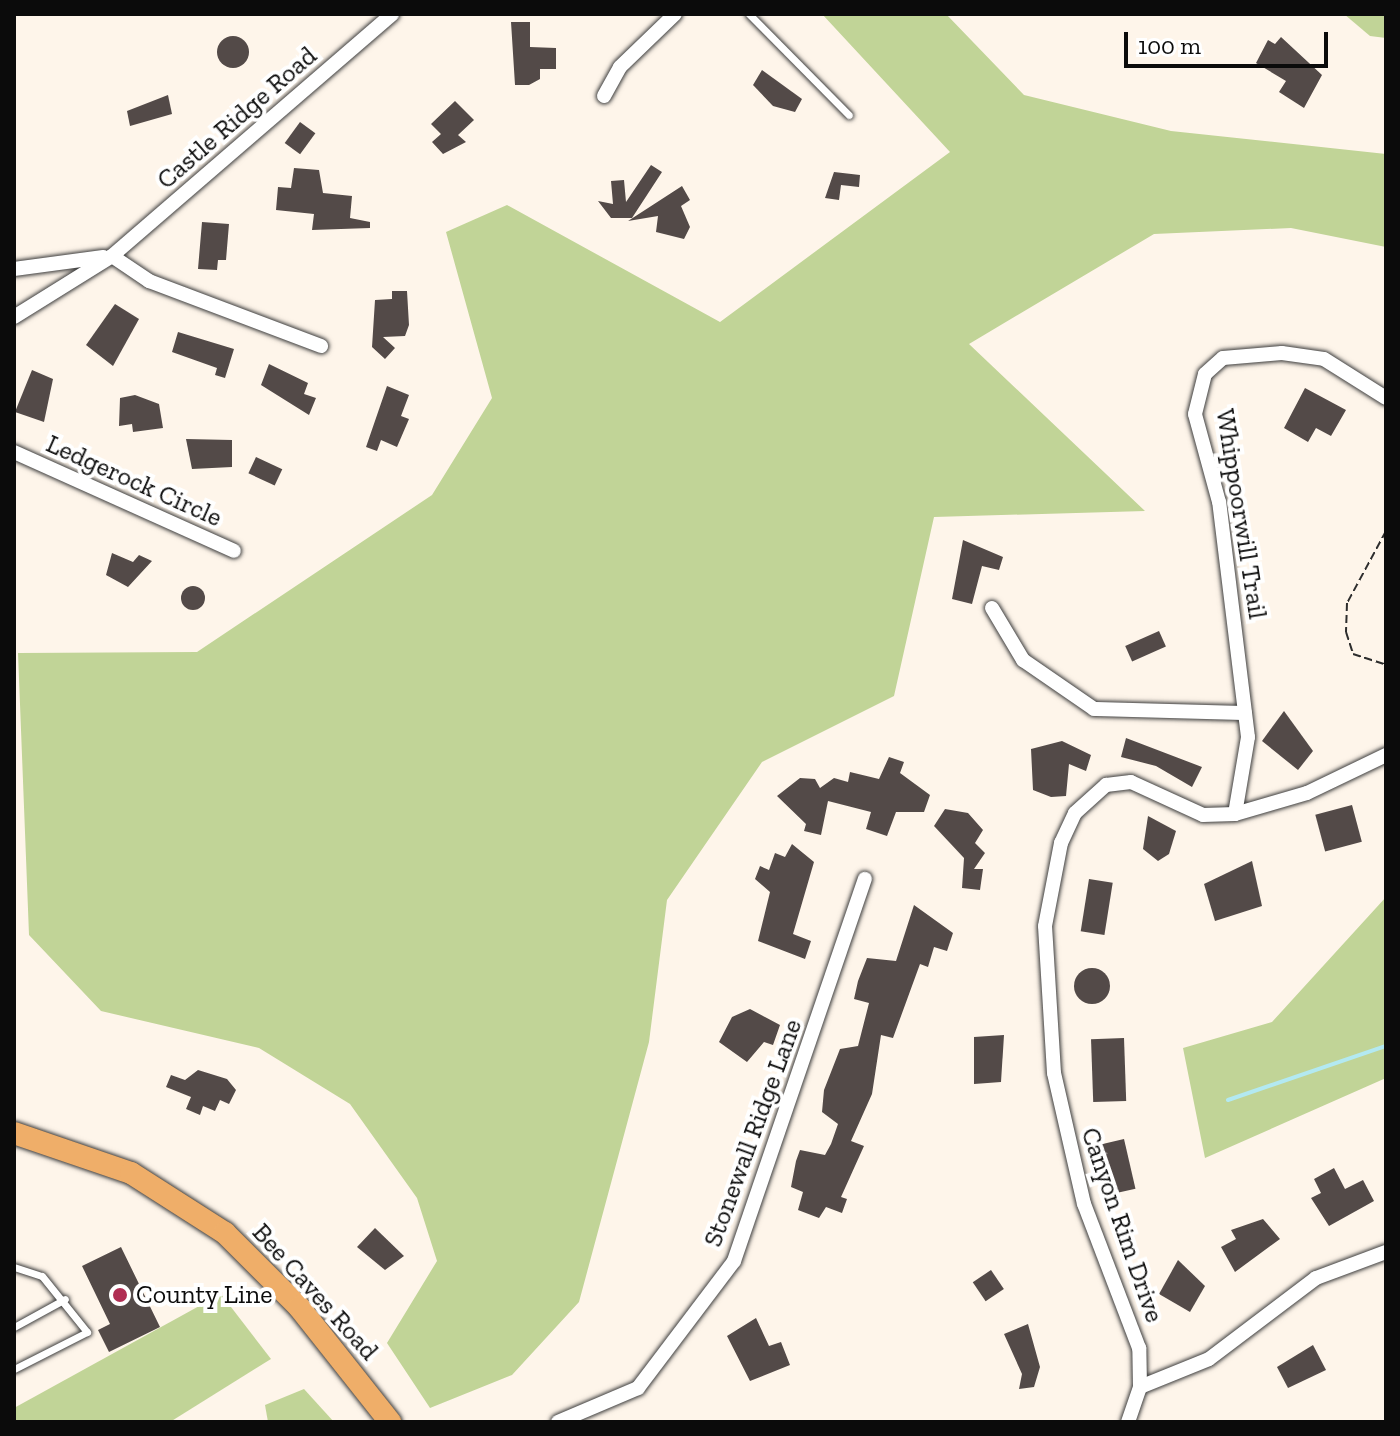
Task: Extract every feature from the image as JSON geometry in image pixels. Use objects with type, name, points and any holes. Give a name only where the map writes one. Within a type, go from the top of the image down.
[{"type":"main road","name":"Bee Caves Road","points":[[14,1133],[131,1173],[225,1233],[299,1307],[390,1422]]},
{"type":"street","name":"Castle Ridge Road","points":[[14,317],[112,256],[392,14]]},
{"type":"street","points":[[604,96],[620,67],[675,14]]},
{"type":"street","points":[[14,269],[112,256],[149,281],[321,346]]},
{"type":"street","name":"Whippoorwill Trail","points":[[1235,814],[1248,759],[1245,713],[1219,502],[1195,414],[1205,374],[1223,358],[1282,353],[1324,359],[1386,398]]},
{"type":"street","name":"Ledgerock Circle","points":[[14,452],[234,551]]},
{"type":"street","points":[[992,608],[1023,660],[1094,709],[1245,713]]},
{"type":"street","name":"Canyon Rim Drive","points":[[1128,1422],[1140,1387],[1139,1348],[1063,1131],[1045,926],[1051,887],[1075,813],[1106,785],[1131,782],[1203,815],[1235,814],[1307,793],[1386,755]]},
{"type":"street","name":"Stonewall Ridge Lane","points":[[558,1422],[638,1388],[734,1261],[865,879]]},
{"type":"street","points":[[1140,1387],[1209,1359],[1316,1278],[1386,1252]]},
{"type":"lane","points":[[749,14],[849,115]]},
{"type":"lane","points":[[14,1267],[42,1276],[65,1299],[87,1332],[14,1369]]},
{"type":"lane","points":[[14,1327],[65,1299]]},
{"type":"path","points":[[1386,531],[1347,603],[1346,632],[1353,654],[1386,665]]},
{"type":"green space","points":[[822,14],[946,14],[1024,95],[1171,131],[1386,154],[1386,247],[1291,228],[1154,234],[969,344],[1145,511],[934,517],[894,696],[762,762],[667,900],[649,1042],[579,1302],[512,1375],[430,1408],[387,1343],[437,1261],[417,1198],[350,1104],[259,1048],[101,1011],[29,935],[18,653],[197,652],[432,495],[492,398],[446,232],[507,205],[720,322],[950,152]]},
{"type":"green space","points":[[1344,14],[1386,14],[1386,38],[1370,36]]},
{"type":"green space","points":[[1386,897],[1386,1078],[1205,1158],[1183,1048],[1272,1022]]},
{"type":"green space","points":[[221,1294],[271,1359],[170,1422],[14,1422],[14,1408]]},
{"type":"green space","points":[[304,1389],[334,1422],[268,1422],[265,1405]]},
{"type":"building","points":[[511,22],[530,22],[530,47],[556,48],[556,69],[540,69],[540,79],[529,85],[515,85]]},
{"type":"building","points":[[233,36],[244,41],[249,52],[244,63],[233,68],[222,63],[217,52],[222,41]]},
{"type":"building","points":[[1281,37],[1322,75],[1304,108],[1279,92],[1286,81],[1256,63],[1268,40],[1275,44]]},
{"type":"building","points":[[762,70],[802,99],[795,112],[773,106],[753,85]]},
{"type":"building","points":[[168,95],[172,114],[130,126],[127,111]]},
{"type":"building","points":[[455,101],[474,120],[458,135],[466,142],[443,154],[432,142],[441,134],[431,124]]},
{"type":"building","points":[[300,122],[315,133],[300,154],[285,143]]},
{"type":"building","points":[[651,165],[662,172],[632,218],[611,218],[598,201],[613,204],[611,181],[624,180],[626,202]]},
{"type":"building","points":[[294,168],[319,170],[323,193],[352,196],[350,218],[370,222],[370,228],[312,230],[314,214],[276,210],[278,187],[291,188]]},
{"type":"building","points":[[834,172],[860,175],[859,187],[841,185],[839,200],[825,198]]},
{"type":"building","points":[[682,186],[690,200],[681,206],[690,227],[684,239],[656,232],[658,216],[628,221]]},
{"type":"building","points":[[202,222],[229,224],[226,260],[218,260],[217,270],[198,269]]},
{"type":"building","points":[[392,291],[407,291],[409,325],[405,336],[383,337],[395,348],[385,359],[372,347],[375,300],[392,299]]},
{"type":"building","points":[[115,304],[139,319],[113,366],[86,345]]},
{"type":"building","points":[[178,332],[234,349],[225,378],[215,375],[217,368],[172,352]]},
{"type":"building","points":[[269,364],[308,383],[304,394],[316,398],[309,415],[261,385]]},
{"type":"building","points":[[32,370],[53,379],[44,422],[15,412]]},
{"type":"building","points":[[387,386],[409,395],[401,416],[409,419],[397,447],[381,440],[377,451],[366,447]]},
{"type":"building","points":[[1305,388],[1346,410],[1331,436],[1316,428],[1308,442],[1284,428]]},
{"type":"building","points":[[135,395],[159,404],[163,428],[133,432],[132,424],[119,426],[120,398]]},
{"type":"building","points":[[186,439],[232,440],[232,467],[192,469]]},
{"type":"building","points":[[256,457],[282,469],[275,486],[248,473]]},
{"type":"building","points":[[963,540],[1003,557],[999,570],[982,566],[972,604],[952,599]]},
{"type":"building","points":[[112,553],[133,562],[139,555],[152,561],[128,587],[106,575]]},
{"type":"building","points":[[193,586],[202,589],[205,598],[202,607],[193,610],[184,607],[181,598],[184,589]]},
{"type":"building","points":[[1159,631],[1166,647],[1132,662],[1125,646]]},
{"type":"building","points":[[1284,711],[1313,751],[1298,770],[1262,741]]},
{"type":"building","points":[[1126,738],[1202,767],[1192,787],[1156,766],[1121,757]]},
{"type":"building","points":[[1062,741],[1091,755],[1086,771],[1069,764],[1066,796],[1051,797],[1033,790],[1031,749]]},
{"type":"building","points":[[889,757],[904,762],[900,773],[930,795],[924,812],[896,812],[887,836],[866,829],[871,812],[828,801],[821,835],[804,831],[806,824],[777,796],[800,778],[815,779],[820,788],[834,778],[848,782],[850,772],[879,779]]},
{"type":"building","points":[[1352,805],[1362,842],[1325,852],[1315,815]]},
{"type":"building","points":[[945,809],[968,813],[983,830],[975,843],[985,853],[974,869],[983,869],[980,890],[962,888],[964,858],[934,826]]},
{"type":"building","points":[[1148,816],[1176,831],[1169,854],[1158,861],[1143,849]]},
{"type":"building","points":[[792,844],[814,862],[793,934],[811,941],[805,959],[758,941],[770,892],[755,879],[760,866],[769,870],[775,853],[785,857]]},
{"type":"building","points":[[1252,861],[1262,906],[1215,921],[1204,884]]},
{"type":"building","points":[[1089,879],[1113,883],[1104,935],[1081,931]]},
{"type":"building","points":[[914,905],[953,933],[947,951],[934,947],[928,967],[920,964],[893,1038],[881,1035],[872,1094],[851,1141],[864,1146],[841,1197],[847,1199],[842,1213],[826,1207],[819,1218],[798,1210],[803,1192],[791,1187],[796,1161],[800,1150],[825,1155],[831,1144],[838,1124],[822,1112],[824,1090],[840,1049],[858,1046],[869,1003],[854,999],[858,981],[867,958],[896,961]]},
{"type":"building","points":[[1092,968],[1105,973],[1110,986],[1105,999],[1092,1004],[1079,999],[1074,986],[1079,973]]},
{"type":"building","points":[[750,1009],[780,1025],[773,1045],[764,1042],[747,1062],[719,1042],[732,1017]]},
{"type":"building","points":[[1004,1035],[1001,1082],[974,1084],[974,1037]]},
{"type":"building","points":[[1124,1038],[1126,1101],[1093,1102],[1091,1039]]},
{"type":"building","points":[[198,1070],[227,1079],[236,1090],[229,1104],[220,1100],[215,1111],[203,1106],[200,1115],[186,1109],[191,1097],[166,1087],[171,1075],[185,1080]]},
{"type":"building","points":[[1124,1139],[1135,1189],[1113,1194],[1102,1144]]},
{"type":"building","points":[[1334,1168],[1345,1189],[1363,1180],[1374,1201],[1329,1226],[1311,1198],[1321,1193],[1314,1179]]},
{"type":"building","points":[[1263,1219],[1280,1239],[1235,1272],[1221,1247],[1236,1239],[1231,1230]]},
{"type":"building","points":[[375,1228],[404,1256],[385,1270],[357,1247]]},
{"type":"building","name":"County Line","points":[[121,1247],[160,1327],[109,1352],[98,1330],[110,1324],[82,1266]]},
{"type":"building","points":[[1178,1260],[1205,1286],[1190,1312],[1159,1294]]},
{"type":"building","points":[[991,1270],[1004,1289],[986,1301],[973,1282]]},
{"type":"building","points":[[756,1318],[769,1346],[781,1342],[790,1365],[750,1381],[727,1336]]},
{"type":"building","points":[[1028,1324],[1040,1367],[1034,1387],[1019,1389],[1022,1374],[1004,1334]]},
{"type":"building","points":[[1313,1345],[1326,1370],[1288,1388],[1277,1367]]},
{"type":"waterway","points":[[1228,1100],[1386,1046]]},
{"type":"place","name":"County Line","points":[[120,1295]]}]
